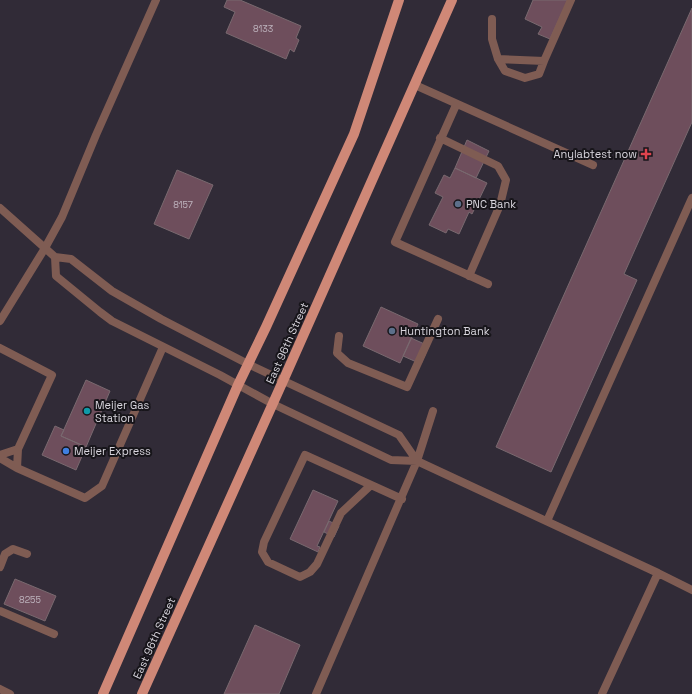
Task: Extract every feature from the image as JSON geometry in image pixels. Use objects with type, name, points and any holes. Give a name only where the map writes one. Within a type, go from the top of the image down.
[{"type":"main road","points":[[103,694],[238,385],[354,134],[399,0]]},
{"type":"main road","name":"East 96th Street","points":[[142,694],[273,404],[452,0]]},
{"type":"lane","points":[[0,321],[45,248],[62,217],[96,135],[156,0]]},
{"type":"lane","points":[[492,19],[492,39],[498,59],[505,71],[525,78],[539,74],[571,0]]},
{"type":"lane","points":[[498,59],[544,61]]},
{"type":"lane","points":[[415,85],[593,165]]},
{"type":"lane","points":[[456,104],[395,242],[488,284]]},
{"type":"lane","points":[[440,138],[498,166],[506,180],[500,205],[469,276]]},
{"type":"lane","points":[[547,521],[692,198]]},
{"type":"lane","points":[[0,208],[55,257],[71,259],[112,291],[161,319],[283,381],[400,435],[417,461]]},
{"type":"lane","points":[[55,257],[56,276],[112,321],[273,404],[391,460],[417,461],[692,590]]},
{"type":"lane","points":[[339,336],[337,353],[348,363],[407,387],[438,318]]},
{"type":"lane","points":[[0,458],[17,468],[84,498],[102,486],[163,347]]},
{"type":"lane","points":[[0,348],[52,375],[18,449],[17,468]]},
{"type":"lane","points":[[316,694],[402,499],[417,461],[433,411]]},
{"type":"lane","points":[[0,455],[18,449]]},
{"type":"lane","points":[[371,485],[341,513],[317,564],[310,572],[300,577],[268,562],[262,552],[264,542],[305,455],[402,499]]},
{"type":"lane","points":[[0,567],[5,554],[13,549],[27,554]]},
{"type":"lane","points":[[602,694],[658,573]]},
{"type":"lane","points":[[0,611],[54,634]]},
{"type":"lane","points":[[0,689],[10,694]]},
{"type":"building","points":[[227,0],[240,0],[301,26],[296,38],[299,40],[294,52],[290,49],[286,59],[226,33],[235,12],[224,7]]},
{"type":"building","points":[[533,0],[568,0],[550,39],[538,34],[542,27],[525,19]]},
{"type":"building","points":[[692,8],[692,122],[624,274],[637,280],[551,472],[496,447]]},
{"type":"building","points":[[467,140],[489,151],[476,178],[455,168]]},
{"type":"building","name":"PNC Bank","points":[[455,168],[487,183],[472,214],[469,212],[459,234],[448,229],[446,233],[429,225],[443,197],[435,193],[444,175],[450,178]]},
{"type":"building","points":[[177,170],[213,185],[189,239],[154,224]]},
{"type":"building","name":"Huntington Bank","points":[[381,307],[418,324],[400,363],[363,346]]},
{"type":"building","points":[[411,338],[429,346],[421,364],[403,356]]},
{"type":"building","name":"Meijer Gas Station","points":[[86,380],[110,391],[86,447],[61,436]]},
{"type":"building","points":[[55,426],[64,430],[61,436],[86,447],[76,470],[42,455]]},
{"type":"building","points":[[313,490],[338,501],[317,546],[320,547],[318,552],[290,539]]},
{"type":"building","points":[[329,521],[339,526],[334,537],[324,532]]},
{"type":"building","points":[[15,579],[56,596],[45,621],[4,604]]},
{"type":"building","points":[[255,625],[300,645],[279,694],[224,694]]},
{"type":"place","name":"Anylabtest now","points":[[646,154]]},
{"type":"place","name":"PNC Bank","points":[[458,204]]},
{"type":"place","name":"Huntington Bank","points":[[392,331]]},
{"type":"place","name":"Meijer Gas Station","points":[[87,411]]},
{"type":"place","name":"Meijer Express","points":[[66,451]]}]
